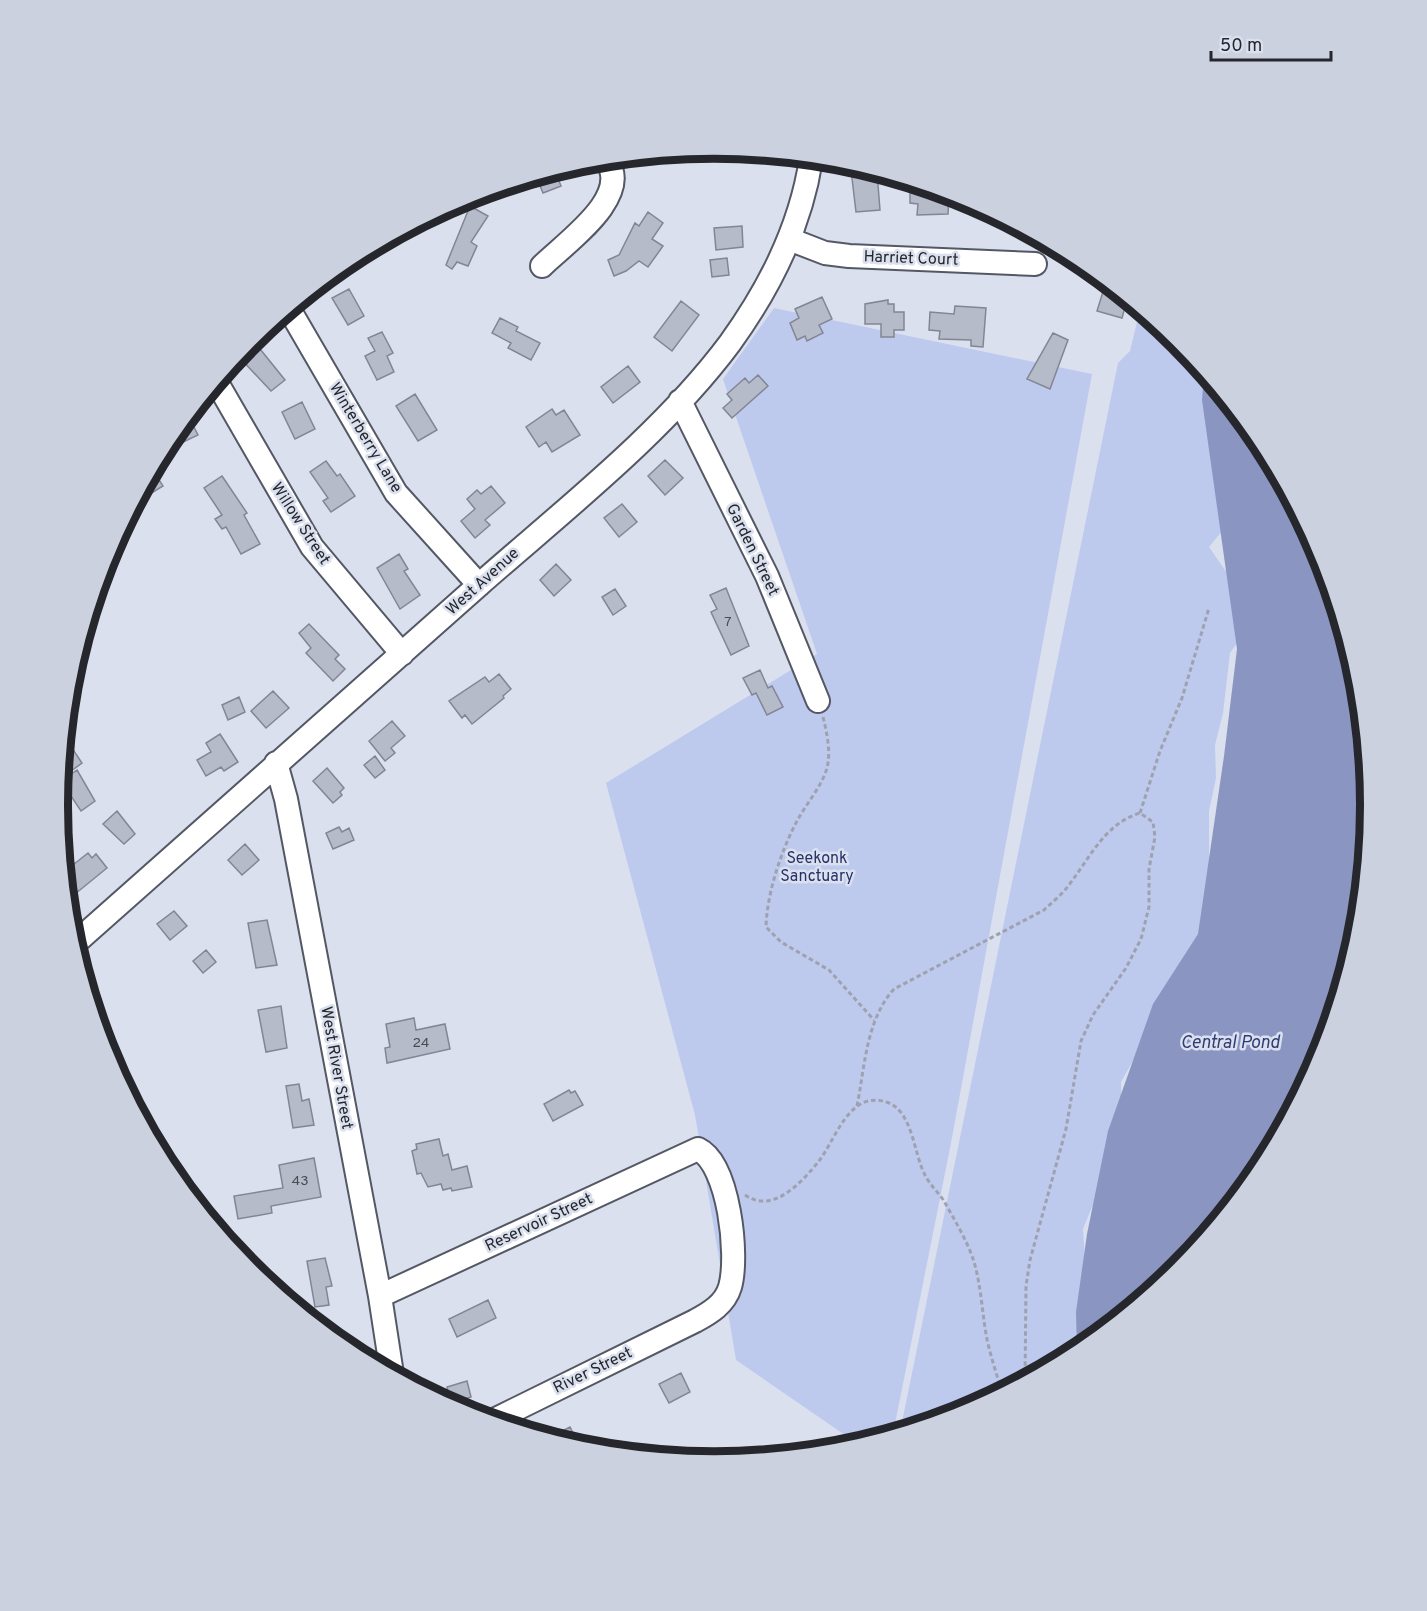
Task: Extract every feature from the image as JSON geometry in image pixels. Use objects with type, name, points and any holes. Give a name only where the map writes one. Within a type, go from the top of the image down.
[{"type":"street","name":"West Avenue","points":[[81,938],[588,489],[680,401],[731,342],[770,278],[799,213],[809,167]]},
{"type":"street","points":[[542,266],[605,206],[612,189],[613,177],[609,168]]},
{"type":"street","name":"Harriet Court","points":[[789,239],[825,253],[849,256],[1035,264]]},
{"type":"street","name":"Winterberry Lane","points":[[293,316],[396,493],[479,585]]},
{"type":"street","name":"Willow Street","points":[[221,389],[312,547],[402,654]]},
{"type":"street","name":"Garden Street","points":[[680,401],[690,426],[767,576],[818,701]]},
{"type":"street","name":"West River Street","points":[[276,763],[286,799],[380,1296],[391,1365]]},
{"type":"street","name":"Reservoir Street","points":[[380,1296],[698,1149]]},
{"type":"street","name":"River Street","points":[[503,1416],[695,1321],[714,1310],[725,1298],[730,1285],[732,1251],[729,1215],[720,1177],[707,1154],[698,1149]]},
{"type":"path","points":[[1140,813],[1160,751],[1182,698],[1209,608]]},
{"type":"path","points":[[818,701],[829,753],[827,769],[796,824],[783,854],[766,909],[766,927],[782,942],[829,970],[874,1020]]},
{"type":"path","points":[[857,1106],[874,1020],[884,1001],[894,989],[1044,910],[1064,891],[1095,846],[1124,818],[1140,813]]},
{"type":"path","points":[[1026,1370],[1026,1286],[1030,1260],[1066,1129],[1082,1041],[1093,1015],[1126,968],[1141,939],[1149,907],[1149,869],[1155,837],[1153,822],[1140,813]]},
{"type":"path","points":[[743,1194],[751,1200],[769,1202],[792,1190],[820,1160],[843,1121],[857,1106],[871,1100],[891,1104],[903,1116],[925,1175],[943,1200],[974,1261],[988,1343],[1000,1385]]},
{"type":"green space","name":"Seekonk Sanctuary","points":[[774,308],[1092,374],[951,1143],[895,1425],[848,1437],[736,1360],[695,1115],[606,783],[817,654],[723,379]]},
{"type":"green space","points":[[1138,319],[1170,349],[1209,392],[1233,518],[1209,547],[1227,573],[1250,624],[1230,653],[1223,713],[1215,745],[1216,778],[1209,811],[1209,879],[1199,943],[1121,1082],[1121,1110],[1094,1202],[1083,1229],[1085,1261],[1079,1338],[999,1385],[961,1402],[902,1423],[1118,363],[1130,351]]},
{"type":"water","name":"Central Pond","points":[[1203,385],[1226,412],[1273,482],[1293,520],[1325,598],[1347,679],[1354,721],[1360,806],[1354,890],[1347,932],[1325,1013],[1293,1091],[1273,1129],[1226,1199],[1199,1231],[1139,1291],[1077,1340],[1076,1312],[1087,1234],[1108,1131],[1153,1004],[1198,934],[1224,756],[1237,649],[1202,400]]},
{"type":"building","points":[[852,175],[878,181],[880,210],[856,212]]},
{"type":"building","points":[[558,179],[561,186],[543,193],[539,184]]},
{"type":"building","points":[[910,191],[948,204],[948,214],[917,215],[918,204],[910,203]]},
{"type":"building","points":[[469,208],[488,216],[471,242],[477,246],[468,266],[457,262],[452,269],[446,265]]},
{"type":"building","points":[[648,212],[663,223],[652,239],[663,246],[648,267],[639,261],[626,271],[614,276],[608,260],[619,255],[635,223],[639,226]]},
{"type":"building","points":[[742,226],[743,247],[716,250],[714,228]]},
{"type":"building","points":[[727,258],[729,275],[712,277],[710,260]]},
{"type":"building","points":[[349,289],[364,316],[348,325],[332,298]]},
{"type":"building","points":[[1103,290],[1125,308],[1122,318],[1097,311]]},
{"type":"building","points":[[822,297],[832,319],[819,325],[823,333],[807,341],[805,336],[797,340],[790,323],[799,318],[795,309]]},
{"type":"building","points":[[888,300],[888,304],[894,304],[894,312],[904,312],[904,330],[894,330],[894,337],[881,337],[881,324],[865,324],[865,304]]},
{"type":"building","points":[[681,301],[699,315],[672,351],[654,337]]},
{"type":"building","points":[[955,306],[986,308],[983,347],[971,346],[971,340],[939,339],[940,331],[929,330],[930,312],[954,314]]},
{"type":"building","points":[[500,318],[518,327],[516,331],[540,343],[531,360],[508,348],[511,343],[492,333]]},
{"type":"building","points":[[382,332],[393,353],[387,356],[394,372],[377,380],[365,356],[375,351],[368,338]]},
{"type":"building","points":[[1053,333],[1068,340],[1050,389],[1027,379]]},
{"type":"building","points":[[259,347],[285,380],[271,391],[244,363]]},
{"type":"building","points":[[628,366],[640,382],[613,403],[601,387]]},
{"type":"building","points":[[758,375],[768,386],[732,418],[723,408],[732,400],[727,394],[745,378],[749,383]]},
{"type":"building","points":[[415,394],[437,430],[418,441],[396,406]]},
{"type":"building","points":[[302,402],[315,429],[295,439],[282,412]]},
{"type":"building","points":[[552,409],[556,415],[564,410],[580,435],[552,452],[546,442],[539,447],[526,427]]},
{"type":"building","points":[[192,424],[198,435],[178,445]]},
{"type":"building","points":[[665,460],[683,478],[665,495],[648,476]]},
{"type":"building","points":[[326,461],[337,476],[340,474],[355,496],[331,512],[323,501],[328,498],[310,472]]},
{"type":"building","points":[[222,476],[247,513],[244,515],[260,544],[241,554],[226,527],[222,529],[215,519],[222,515],[204,488]]},
{"type":"building","points":[[157,477],[163,486],[147,496]]},
{"type":"building","points":[[491,486],[505,503],[485,520],[490,525],[475,538],[461,521],[475,509],[467,499],[477,490],[481,494]]},
{"type":"building","points":[[622,504],[637,522],[619,537],[604,518]]},
{"type":"building","points":[[399,554],[408,569],[404,571],[420,595],[400,609],[377,568]]},
{"type":"building","points":[[556,564],[571,580],[554,596],[540,580]]},
{"type":"building","points":[[726,588],[749,646],[731,655],[711,612],[717,609],[710,595]]},
{"type":"building","points":[[615,589],[626,606],[613,615],[602,597]]},
{"type":"building","points":[[309,624],[339,655],[335,659],[345,669],[333,681],[306,653],[311,648],[299,633]]},
{"type":"building","points":[[760,670],[768,688],[772,686],[783,707],[767,715],[756,693],[752,695],[743,678]]},
{"type":"building","points":[[499,674],[511,689],[503,696],[504,698],[472,724],[465,715],[462,718],[449,701],[485,677],[489,682]]},
{"type":"building","points":[[273,691],[289,708],[266,728],[251,711]]},
{"type":"building","points":[[239,697],[245,712],[228,720],[222,705]]},
{"type":"building","points":[[392,721],[405,736],[391,748],[395,753],[385,761],[369,741]]},
{"type":"building","points":[[220,734],[238,762],[224,771],[221,767],[206,776],[197,760],[211,752],[206,743]]},
{"type":"building","points":[[71,746],[82,763],[69,773]]},
{"type":"building","points":[[375,756],[385,770],[375,778],[364,765]]},
{"type":"building","points":[[327,768],[344,788],[340,792],[342,795],[333,803],[313,781]]},
{"type":"building","points":[[77,770],[95,801],[81,811],[68,792],[69,776]]},
{"type":"building","points":[[117,811],[135,834],[124,844],[103,824]]},
{"type":"building","points":[[339,827],[342,832],[349,828],[354,840],[333,849],[326,833]]},
{"type":"building","points":[[245,844],[259,860],[242,875],[228,860]]},
{"type":"building","points":[[88,853],[92,858],[96,854],[107,868],[75,894],[71,867]]},
{"type":"building","points":[[174,911],[187,926],[170,940],[157,924]]},
{"type":"building","points":[[267,920],[277,965],[256,968],[248,923]]},
{"type":"building","points":[[206,950],[216,962],[203,973],[193,961]]},
{"type":"building","points":[[281,1006],[287,1048],[266,1052],[258,1010]]},
{"type":"building","points":[[414,1018],[416,1030],[445,1024],[450,1049],[387,1063],[385,1048],[390,1047],[386,1024]]},
{"type":"building","points":[[299,1084],[302,1101],[309,1099],[314,1125],[293,1128],[286,1086]]},
{"type":"building","points":[[569,1090],[571,1093],[575,1091],[583,1105],[553,1121],[544,1104]]},
{"type":"building","points":[[439,1139],[443,1156],[448,1154],[452,1170],[467,1166],[472,1187],[452,1191],[451,1188],[443,1190],[441,1184],[428,1187],[421,1173],[417,1174],[412,1151],[417,1149],[416,1144]]},
{"type":"building","points":[[314,1158],[321,1197],[271,1206],[272,1213],[238,1219],[234,1196],[283,1188],[279,1165]]},
{"type":"building","points":[[325,1258],[332,1286],[326,1287],[329,1305],[315,1307],[307,1261]]},
{"type":"building","points":[[488,1300],[496,1318],[457,1337],[449,1319]]},
{"type":"building","points":[[681,1373],[690,1392],[669,1403],[659,1384]]},
{"type":"building","points":[[467,1381],[471,1397],[461,1400],[449,1394],[447,1387]]},
{"type":"building","points":[[570,1427],[575,1436],[559,1432]]}]
